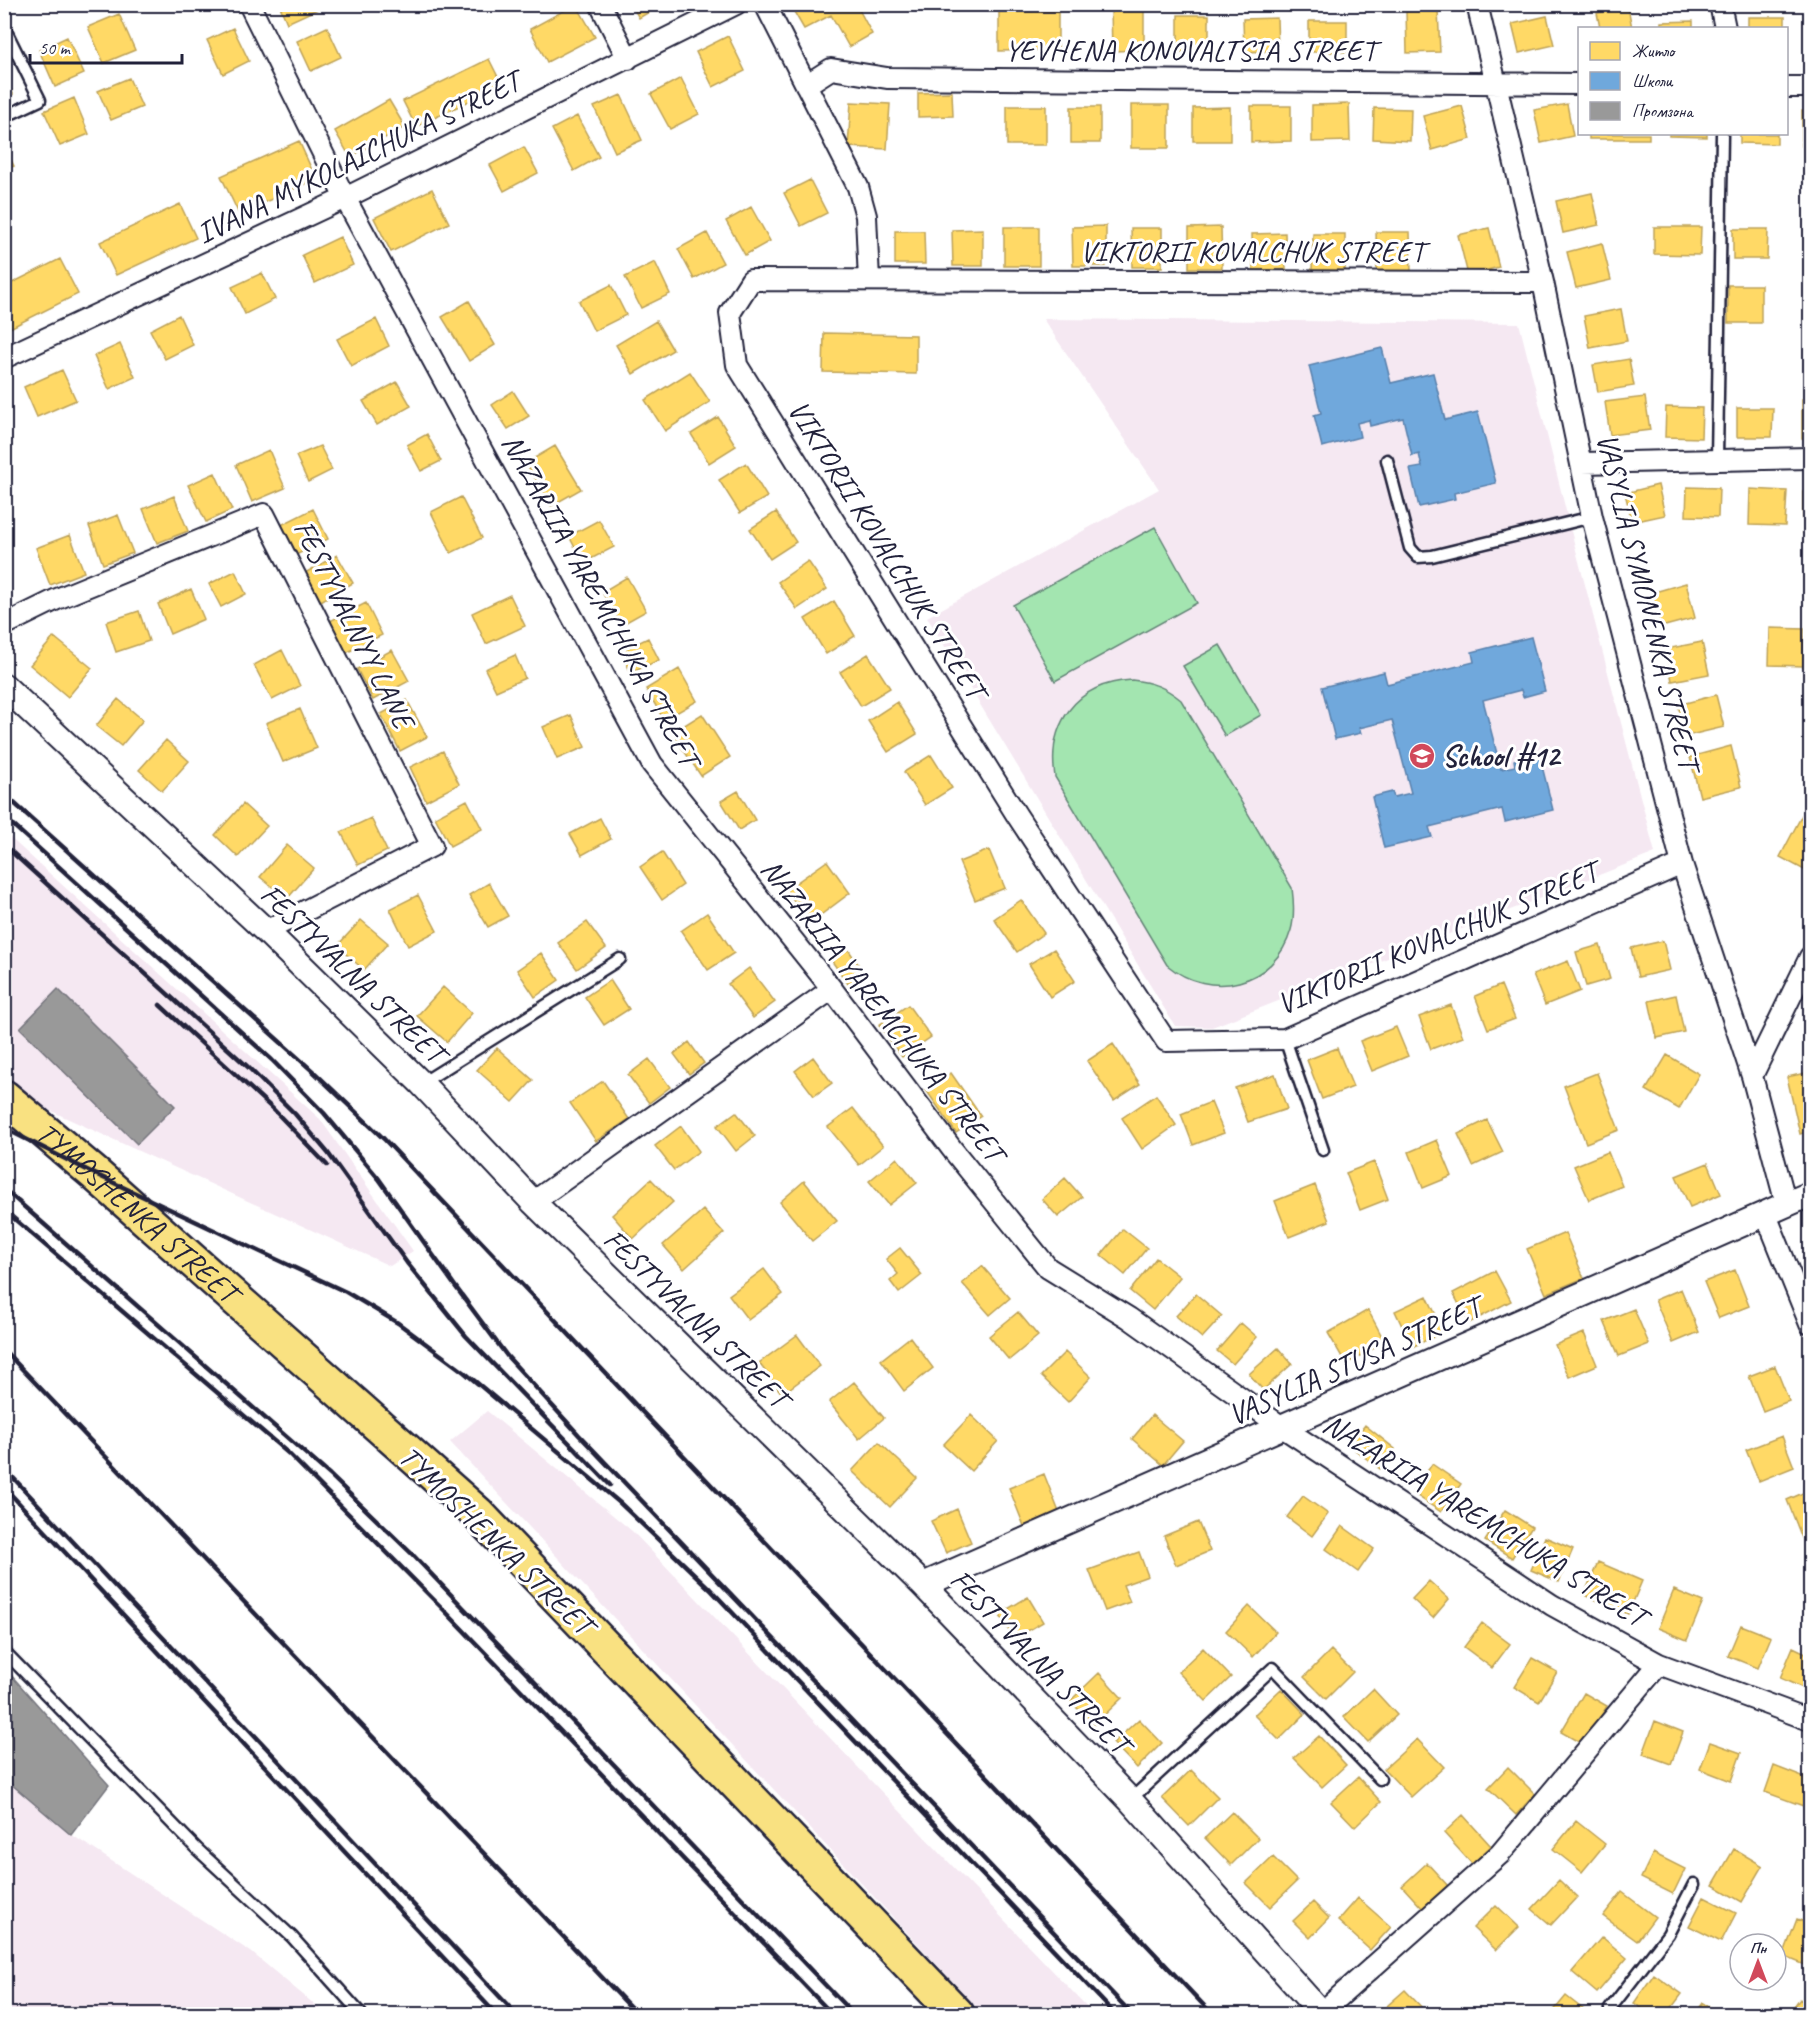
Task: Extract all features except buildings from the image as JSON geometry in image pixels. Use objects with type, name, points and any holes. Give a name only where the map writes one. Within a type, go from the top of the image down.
[{"type":"highway","name":"TYMOSHENKA STREET","points":[[4,1097],[95,1174],[477,1513],[957,2014]]},
{"type":"street","name":"NAZARIIA YAREMCHUKA STREET","points":[[249,4],[345,198],[652,764],[832,989],[952,1149],[1048,1268],[1129,1318],[1282,1427],[1552,1605],[1659,1664],[1810,1720]]},
{"type":"street","points":[[600,4],[628,59]]},
{"type":"street","name":"IVANA MYKOLAICHUKA STREET","points":[[4,358],[345,198],[736,4]]},
{"type":"street","points":[[765,4],[858,187],[866,216],[869,279]]},
{"type":"street","name":"VASYLIA SYMONENKA STREET","points":[[1477,4],[1543,282],[1592,516],[1682,864],[1752,1076],[1776,1209],[1810,1324]]},
{"type":"street","points":[[1720,4],[1725,27]]},
{"type":"street","name":"YEVHENA KONOVALTSIA STREET","points":[[806,84],[831,69],[887,78],[1578,84]]},
{"type":"street","points":[[1788,87],[1810,87]]},
{"type":"street","name":"VIKTORII KOVALCHUK STREET","points":[[1543,282],[751,279],[730,313],[737,364],[1016,814],[1166,1041],[1285,1039],[1682,864]]},
{"type":"street","points":[[1582,463],[1810,458]]},
{"type":"street","name":"FESTYVALNYY LANE","points":[[4,625],[57,599],[264,514],[432,846],[266,931]]},
{"type":"street","name":"FESTYVALNA STREET","points":[[4,686],[266,931],[422,1083],[532,1202],[923,1585],[1130,1800],[1322,2014]]},
{"type":"street","points":[[1752,1076],[1810,957]]},
{"type":"street","points":[[532,1202],[832,989]]},
{"type":"street","name":"VASYLIA STUSA STREET","points":[[923,1585],[1810,1194]]},
{"type":"street","points":[[1322,2014],[1500,1854],[1659,1664]]},
{"type":"lane","points":[[4,27],[40,100],[4,117]]},
{"type":"lane","points":[[1717,460],[1722,135]]},
{"type":"lane","points":[[1387,460],[1410,548],[1418,557],[1432,556],[1592,516]]},
{"type":"lane","points":[[422,1083],[620,959]]},
{"type":"lane","points":[[1285,1039],[1323,1150]]},
{"type":"lane","points":[[4,1651],[197,1850],[292,1937],[361,2014]]},
{"type":"lane","points":[[1130,1800],[1273,1668],[1380,1779]]},
{"type":"lane","points":[[1614,2014],[1610,2009],[1668,1934],[1694,1884]]},
{"type":"shaded area","points":[[1043,319],[1519,323],[1655,853],[1212,1027],[1175,1026],[927,617],[1159,489]],"holes":[[[1132,680],[1156,684],[1181,700],[1285,876],[1253,977],[1241,982],[1216,985],[1179,975],[1167,965],[1065,794],[1053,749],[1066,714]]]},
{"type":"shaded area","points":[[5,833],[320,1119],[413,1251],[390,1266],[36,1104],[5,1076]]},
{"type":"shaded area","points":[[487,1411],[632,1531],[1094,2014],[983,2014],[450,1442]]},
{"type":"shaded area","points":[[4,1668],[109,1785],[72,1835],[251,1952],[326,2014],[5,2014]]},
{"type":"green space","points":[[1155,527],[1197,603],[1055,681],[1013,605]]},
{"type":"green space","points":[[1220,645],[1261,715],[1225,736],[1183,666]]},
{"type":"green space","points":[[1132,680],[1158,686],[1181,700],[1292,888],[1293,920],[1283,949],[1271,964],[1256,975],[1239,982],[1221,985],[1202,983],[1184,976],[1167,965],[1055,777],[1056,740],[1061,724],[1070,710],[1081,698],[1095,689],[1112,683]]},
{"type":"railway","points":[[4,794],[316,1074],[384,1139],[1212,2014]]},
{"type":"railway","points":[[4,817],[272,1060],[324,1113],[379,1179],[507,1356],[579,1435],[1132,2014]]},
{"type":"railway","points":[[4,845],[248,1067],[295,1114],[328,1153],[407,1263],[466,1336],[610,1485]]},
{"type":"railway","points":[[160,1005],[273,1109],[327,1165]]},
{"type":"railway","points":[[4,1128],[95,1174],[346,1292],[398,1323],[464,1372],[620,1503],[710,1589],[1115,2014]]},
{"type":"railway","points":[[4,1189],[330,1475],[412,1554],[853,2014]]},
{"type":"railway","points":[[4,1210],[289,1454],[444,1610],[832,2014]]},
{"type":"railway","points":[[4,1350],[637,2014]]},
{"type":"railway","points":[[4,1468],[516,2014]]},
{"type":"railway","points":[[4,1487],[496,2014]]},
{"type":"place","name":"School #12","points":[[1422,756]]}]
